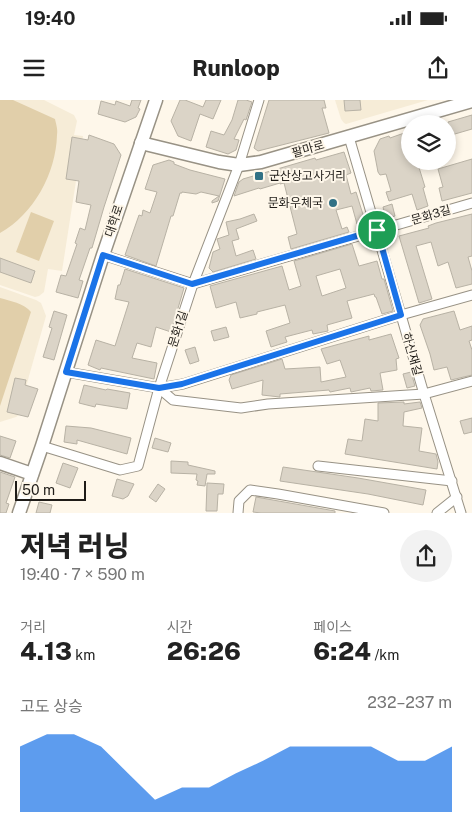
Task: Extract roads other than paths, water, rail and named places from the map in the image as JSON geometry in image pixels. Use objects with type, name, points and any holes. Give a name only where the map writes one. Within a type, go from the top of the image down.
[{"type":"street","name":"대학로","points":[[19,513],[103,255],[156,100]]},
{"type":"street","name":"문화1길","points":[[42,446],[120,470],[138,466],[159,388],[192,284],[239,165],[259,100]]},
{"type":"street","name":"팔마로","points":[[141,143],[239,165],[261,162],[472,101]]},
{"type":"street","name":"하신재길","points":[[349,137],[461,513]]},
{"type":"street","name":"문화3길","points":[[192,284],[472,203]]},
{"type":"street","points":[[103,255],[192,284]]},
{"type":"street","points":[[66,372],[159,388],[182,384],[401,315],[472,295]]},
{"type":"street","points":[[159,388],[173,400],[241,408],[268,404],[424,394],[472,381]]},
{"type":"street","points":[[0,463],[32,474]]},
{"type":"street","points":[[318,466],[452,481]]},
{"type":"street","points":[[238,513],[238,501],[250,490],[384,513]]},
{"type":"street","points":[[437,513],[457,497]]},
{"type":"place","name":"군산상고사거리","points":[[259,176]]},
{"type":"place","name":"문화우체국","points":[[333,203]]}]
